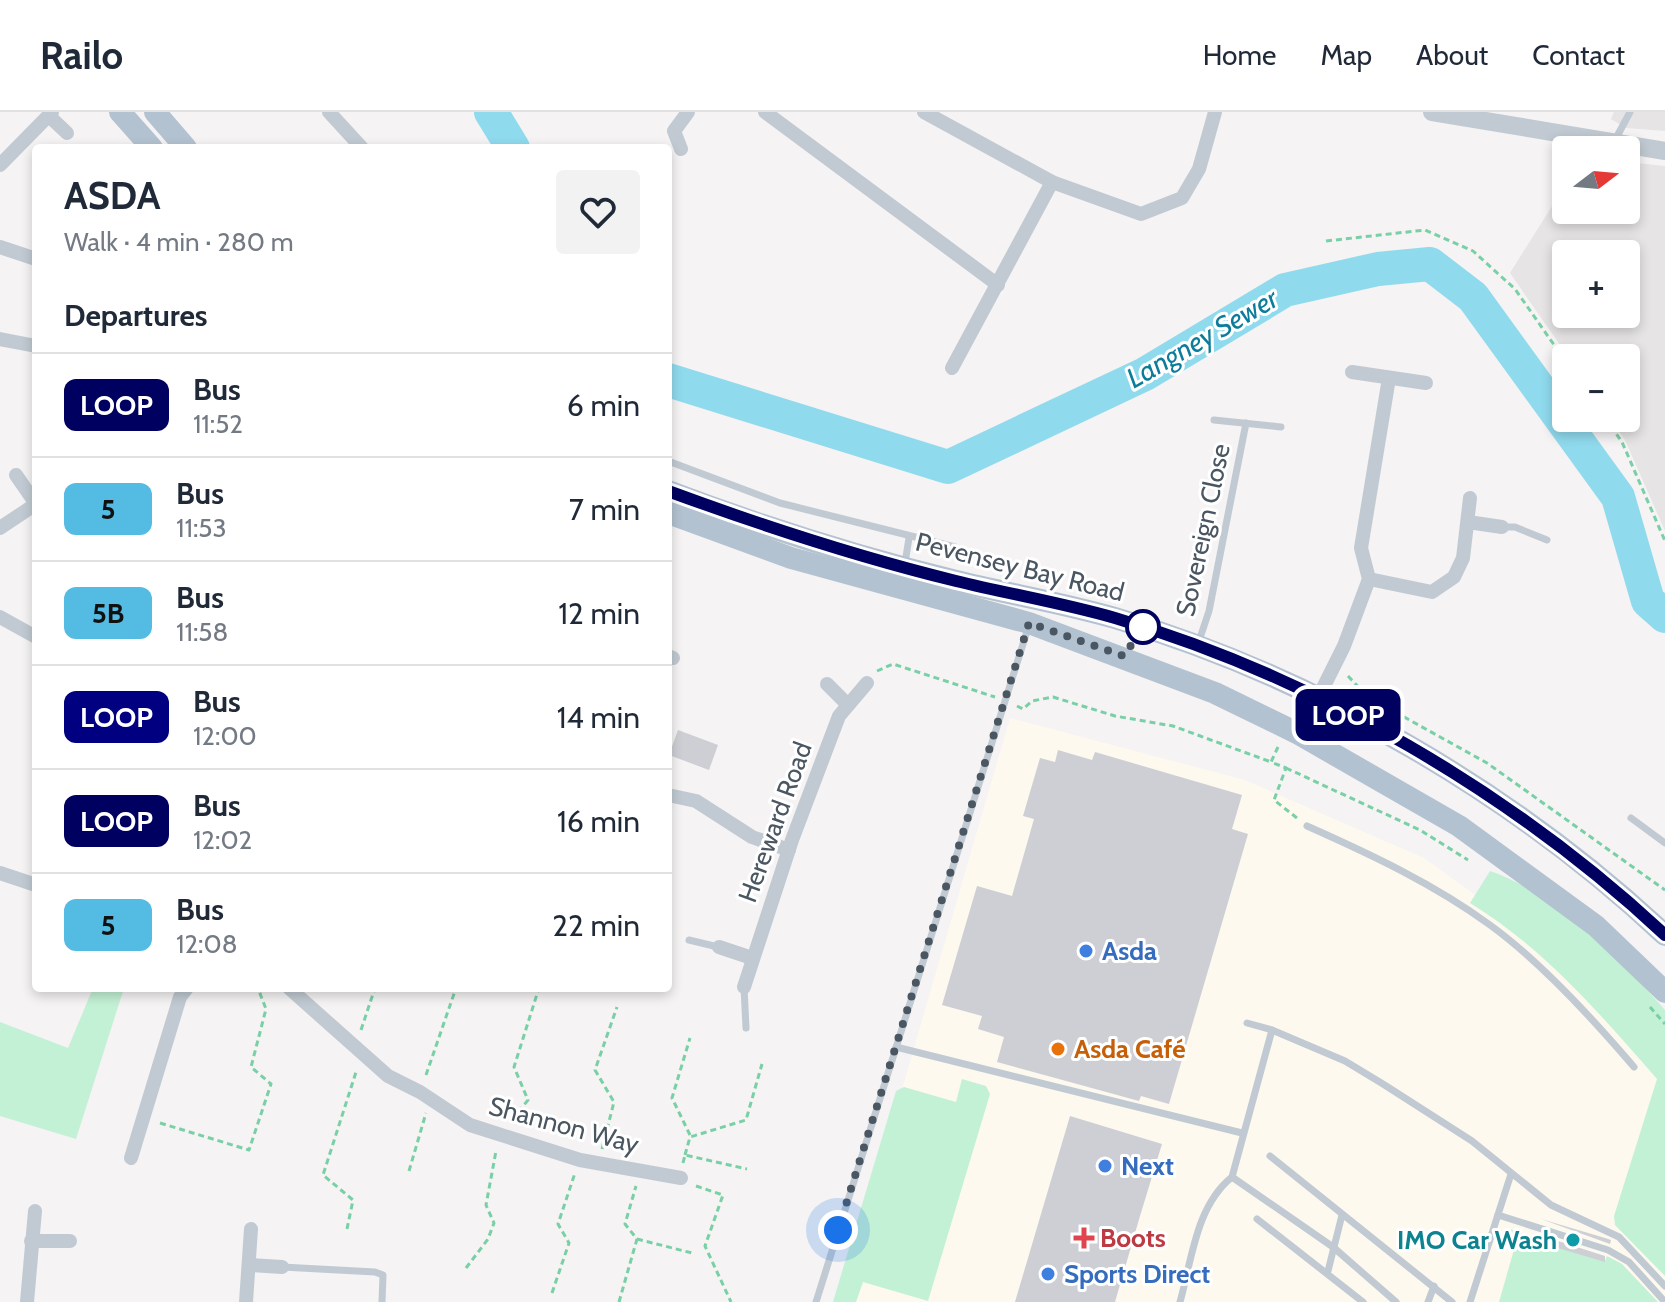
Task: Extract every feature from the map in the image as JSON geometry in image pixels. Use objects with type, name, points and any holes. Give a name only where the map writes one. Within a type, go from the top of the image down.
[{"type":"main road","points":[[120,112],[148,144]]},
{"type":"main road","points":[[155,112],[183,144]]},
{"type":"main road","name":"Pevensey Bay Road","points":[[672,492],[825,547],[1113,617],[1198,645],[1318,698],[1497,799],[1576,857],[1665,935]]},
{"type":"main road","name":"Pevensey Bay Road","points":[[672,514],[791,558],[1029,623],[1202,688],[1287,728],[1459,826],[1526,872],[1596,926],[1656,997]]},
{"type":"street","points":[[329,112],[358,144]]},
{"type":"street","points":[[681,149],[674,131],[688,112]]},
{"type":"street","points":[[765,112],[998,285]]},
{"type":"street","points":[[924,112],[1052,182],[1141,214],[1182,198],[1199,169],[1215,112]]},
{"type":"street","points":[[1432,112],[1568,136]]},
{"type":"street","points":[[0,165],[50,114],[67,133]]},
{"type":"street","points":[[1640,148],[1665,151]]},
{"type":"street","points":[[952,368],[1052,182]]},
{"type":"street","points":[[0,247],[32,258]]},
{"type":"street","points":[[0,339],[32,345]]},
{"type":"street","points":[[1352,372],[1426,383]]},
{"type":"street","points":[[1318,698],[1369,579],[1361,548],[1389,378]]},
{"type":"street","points":[[16,475],[32,498]]},
{"type":"street","points":[[1369,579],[1432,592],[1454,577],[1463,558],[1470,498]]},
{"type":"street","points":[[0,528],[32,507]]},
{"type":"street","points":[[1468,522],[1502,527]]},
{"type":"street","points":[[0,617],[32,635]]},
{"type":"street","name":"Hereward Road","points":[[744,987],[789,850],[839,716],[867,683]]},
{"type":"street","points":[[827,684],[848,705]]},
{"type":"street","points":[[672,796],[696,801],[752,837],[789,850]]},
{"type":"street","points":[[0,873],[32,884]]},
{"type":"street","points":[[719,947],[752,958]]},
{"type":"street","points":[[131,1158],[184,992]]},
{"type":"street","name":"Shannon Way","points":[[293,992],[388,1076],[425,1095],[470,1125],[580,1160],[681,1178]]},
{"type":"street","points":[[27,1302],[35,1211]]},
{"type":"street","points":[[246,1302],[251,1229]]},
{"type":"street","points":[[31,1241],[70,1241]]},
{"type":"street","points":[[249,1265],[282,1267]]},
{"type":"lane","points":[[1618,136],[1630,112]]},
{"type":"lane","name":"Sovereign Close","points":[[1214,420],[1281,427]]},
{"type":"lane","name":"Sovereign Close","points":[[1198,645],[1209,611],[1246,423]]},
{"type":"lane","points":[[672,462],[780,503],[909,538],[955,547]]},
{"type":"lane","points":[[1502,527],[1515,527],[1547,540]]},
{"type":"lane","points":[[904,567],[909,538]]},
{"type":"lane","points":[[816,1302],[1029,623]]},
{"type":"lane","points":[[1631,818],[1665,843]]},
{"type":"lane","points":[[1307,826],[1402,871],[1492,925],[1603,1030],[1634,1067]]},
{"type":"lane","points":[[689,940],[719,947]]},
{"type":"lane","points":[[744,987],[746,1028]]},
{"type":"lane","points":[[1247,1023],[1272,1030],[1345,1061],[1383,1084],[1472,1141],[1551,1205],[1619,1237],[1665,1286]]},
{"type":"lane","points":[[1180,1302],[1204,1212],[1219,1188],[1232,1177],[1272,1030]]},
{"type":"lane","points":[[896,1047],[1242,1133]]},
{"type":"lane","points":[[1270,1156],[1452,1302]]},
{"type":"lane","points":[[1470,1302],[1511,1174]]},
{"type":"lane","points":[[1232,1177],[1333,1247],[1396,1302]]},
{"type":"lane","points":[[1328,1271],[1342,1215]]},
{"type":"lane","points":[[1498,1215],[1608,1250],[1629,1262],[1665,1302]]},
{"type":"lane","points":[[1257,1219],[1328,1271],[1363,1302]]},
{"type":"lane","points":[[282,1267],[375,1272],[383,1275],[382,1302]]},
{"type":"lane","points":[[1428,1302],[1434,1286]]},
{"type":"path","points":[[1326,241],[1425,230],[1473,251],[1515,289],[1553,344]]},
{"type":"path","points":[[1615,432],[1665,541]]},
{"type":"path","points":[[1336,661],[1347,667],[1349,679],[1368,697],[1487,763],[1665,890]]},
{"type":"path","points":[[867,683],[877,671],[893,664],[1023,709],[1032,701],[1053,697],[1115,716],[1173,726],[1286,768],[1420,830],[1470,861]]},
{"type":"path","points":[[1271,762],[1287,728]]},
{"type":"path","points":[[1286,768],[1274,800],[1307,826]]},
{"type":"path","points":[[143,1118],[249,1150],[271,1084],[251,1067],[266,1009],[259,992]]},
{"type":"path","points":[[347,1229],[353,1200],[323,1175],[374,992]]},
{"type":"path","points":[[409,1171],[425,1095],[455,992]]},
{"type":"path","points":[[466,1268],[488,1239],[494,1223],[486,1205],[499,1136],[528,1100],[514,1067],[538,992]]},
{"type":"path","points":[[1656,997],[1665,1024]]},
{"type":"path","points":[[599,1162],[614,1102],[595,1070],[617,1007]]},
{"type":"path","points":[[690,1038],[672,1098],[690,1137],[681,1178],[723,1195],[705,1246],[731,1302]]},
{"type":"path","points":[[690,1137],[746,1120],[762,1064]]},
{"type":"path","points":[[685,1155],[747,1169]]},
{"type":"path","points":[[552,1293],[569,1243],[558,1224],[580,1160]]},
{"type":"path","points":[[640,1171],[625,1224],[637,1239],[692,1253]]},
{"type":"path","points":[[619,1302],[637,1239]]},
{"type":"shaded area","points":[[1614,112],[1665,112],[1665,131],[1626,128],[1611,119]]},
{"type":"shaded area","points":[[1640,163],[1665,166],[1665,531],[1620,432],[1640,432],[1640,344],[1559,344],[1510,273],[1552,206],[1552,224],[1640,224]]},
{"type":"shaded area","points":[[1010,718],[1245,780],[1424,858],[1540,942],[1665,1072],[1665,1302],[840,1302]]},
{"type":"green space","points":[[1490,871],[1538,895],[1585,930],[1665,1010],[1665,1276],[1615,1225],[1614,1216],[1657,1079],[1593,1007],[1547,962],[1470,903]]},
{"type":"green space","points":[[91,992],[123,992],[76,1139],[0,1116],[0,1022],[68,1048]]},
{"type":"green space","points":[[962,1079],[986,1086],[990,1094],[928,1301],[863,1282],[856,1302],[833,1302],[896,1091],[904,1087],[956,1102]]},
{"type":"green space","points":[[1510,1229],[1605,1261],[1607,1256],[1622,1264],[1658,1302],[1499,1302],[1515,1246],[1505,1242]]},
{"type":"building","points":[[678,730],[718,745],[709,770],[672,756]]},
{"type":"building","name":"Asda","points":[[1058,750],[1092,760],[1095,752],[1242,795],[1232,829],[1248,834],[1169,1104],[1141,1096],[1139,1101],[997,1062],[1004,1037],[978,1029],[982,1016],[942,1005],[977,886],[1012,896],[1034,819],[1023,816],[1040,758],[1055,762]]},
{"type":"building","points":[[1070,1116],[1162,1144],[1115,1302],[1015,1302]]},
{"type":"building","points":[[1541,1219],[1611,1240],[1610,1244]]},
{"type":"building","points":[[1536,1234],[1605,1256],[1605,1262],[1534,1241]]},
{"type":"waterway","name":"Langney Sewer","points":[[491,112],[511,144]]},
{"type":"waterway","name":"Langney Sewer","points":[[672,381],[948,467],[1145,374],[1285,290],[1378,269],[1430,264],[1473,297],[1618,497],[1648,601],[1665,616]]},
{"type":"bus line","name":"LOOP","points":[[672,493],[825,547],[1113,617],[1236,660],[1318,698],[1497,799],[1576,857],[1665,935]]},
{"type":"place","name":"Asda","points":[[1086,951]]},
{"type":"place","name":"Asda Café","points":[[1058,1049]]},
{"type":"place","name":"Next","points":[[1105,1166]]},
{"type":"place","name":"Boots","points":[[1084,1238]]},
{"type":"place","name":"IMO Car Wash","points":[[1573,1240]]},
{"type":"place","name":"Sports Direct","points":[[1048,1274]]},
{"type":"route","points":[[838,1230],[1029,623],[1124,656],[1143,627]]}]
